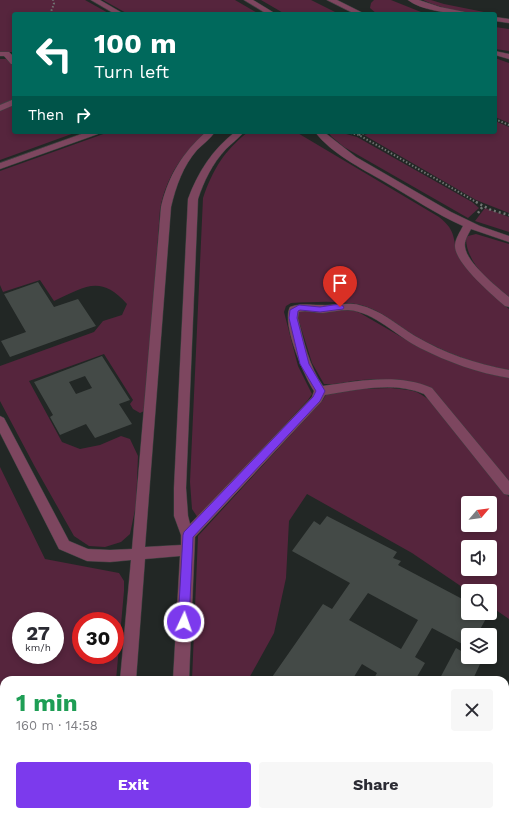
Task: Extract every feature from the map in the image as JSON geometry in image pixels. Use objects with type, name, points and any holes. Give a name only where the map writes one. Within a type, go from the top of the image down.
[{"type":"street","points":[[95,0],[116,12]]},
{"type":"street","points":[[248,0],[269,12]]},
{"type":"street","points":[[331,0],[348,5],[358,12]]},
{"type":"street","points":[[412,0],[438,9],[452,12]]},
{"type":"street","points":[[497,19],[509,21]]},
{"type":"street","points":[[497,54],[509,57]]},
{"type":"street","points":[[0,108],[12,103]]},
{"type":"street","points":[[0,166],[89,134]]},
{"type":"street","points":[[128,676],[166,207],[170,188],[179,168],[189,154],[209,134]]},
{"type":"street","points":[[181,676],[188,535],[181,516],[180,488],[193,199],[204,171],[217,152],[238,134]]},
{"type":"street","points":[[321,134],[341,152],[458,221],[487,233],[509,239]]},
{"type":"street","points":[[469,225],[462,236],[460,249],[467,262],[490,287],[509,303]]},
{"type":"street","points":[[320,391],[304,364],[293,318],[294,310],[299,307],[320,309],[350,307],[364,310],[413,340],[489,370],[509,374]]},
{"type":"street","points":[[320,391],[362,384],[388,383],[416,386],[428,391],[509,490]]},
{"type":"street","points":[[188,535],[317,399],[320,391]]},
{"type":"street","points":[[0,421],[64,544],[87,555],[138,554],[187,550]]},
{"type":"path","points":[[51,12],[54,4],[53,0]]},
{"type":"path","points":[[497,120],[509,125]]},
{"type":"path","points":[[354,134],[473,201],[491,210],[509,215]]},
{"type":"shaded area","points":[[0,0],[85,0],[106,12],[12,12],[12,52],[0,52]]},
{"type":"shaded area","points":[[103,0],[235,0],[256,12],[124,12]]},
{"type":"shaded area","points":[[261,0],[311,0],[335,12],[282,12]]},
{"type":"shaded area","points":[[374,0],[391,0],[421,12],[375,12],[370,8],[371,3]]},
{"type":"shaded area","points":[[423,0],[431,0],[484,12],[458,11]]},
{"type":"shaded area","points":[[497,27],[509,29],[509,51],[497,49]]},
{"type":"shaded area","points":[[0,59],[6,59],[12,64],[12,99],[0,106]]},
{"type":"shaded area","points":[[497,59],[509,63],[509,123],[497,118]]},
{"type":"shaded area","points":[[12,105],[12,134],[72,134],[0,160],[0,111]]},
{"type":"shaded area","points":[[497,122],[509,127],[509,213],[476,200],[364,135],[497,134]]},
{"type":"shaded area","points":[[103,134],[206,134],[198,140],[176,166],[167,186],[160,209],[146,407],[144,411],[140,413],[133,409],[130,404],[133,400],[104,354],[29,381],[62,442],[80,449],[100,445],[121,436],[130,439],[138,456],[136,505],[130,534],[121,542],[105,547],[89,546],[74,536],[0,401],[0,366],[94,332],[103,321],[122,315],[127,304],[109,289],[100,286],[84,288],[54,301],[40,280],[3,292],[0,285],[0,171]]},
{"type":"shaded area","points":[[246,134],[299,134],[439,217],[446,223],[453,234],[456,249],[468,269],[484,287],[509,309],[509,371],[485,365],[439,348],[410,333],[369,307],[353,303],[335,302],[291,303],[286,306],[284,312],[298,366],[312,394],[198,518],[192,509],[190,482],[203,198],[215,169],[220,161],[232,146]]},
{"type":"shaded area","points":[[330,134],[346,134],[357,137],[472,202],[479,208],[468,218],[344,147]]},
{"type":"shaded area","points":[[485,208],[509,217],[509,232],[475,221]]},
{"type":"shaded area","points":[[476,234],[509,244],[509,298],[475,265],[467,248],[466,239],[468,236]]},
{"type":"shaded area","points":[[349,309],[360,313],[410,342],[490,374],[509,378],[509,483],[430,388],[405,381],[388,379],[324,384],[312,363],[298,318],[298,313],[302,311]]},
{"type":"shaded area","points":[[391,388],[420,394],[436,406],[509,497],[509,619],[497,611],[497,584],[461,584],[461,586],[412,553],[307,494],[289,521],[286,578],[274,633],[250,676],[192,676],[198,536],[326,395],[360,389]]},
{"type":"shaded area","points":[[0,467],[45,559],[119,573],[124,581],[122,612],[72,612],[72,664],[117,664],[116,676],[0,676]]},
{"type":"building","points":[[38,282],[54,307],[78,299],[96,326],[10,357],[1,341],[26,332],[4,294]]},
{"type":"building","points":[[102,356],[130,400],[119,404],[132,424],[95,438],[86,424],[60,435],[50,417],[53,415],[34,382]],"holes":[[[85,376],[92,388],[76,394],[69,382]]]},
{"type":"building","points":[[327,516],[397,552],[393,558],[401,561],[398,565],[461,598],[461,620],[485,620],[481,628],[461,628],[461,643],[432,628],[415,657],[425,663],[417,676],[375,676],[377,673],[362,664],[354,676],[273,676],[323,604],[332,609],[350,583],[292,551],[314,521],[320,525]],"holes":[[[368,593],[418,620],[401,649],[349,620]]]},
{"type":"building","points":[[456,648],[461,651],[461,664],[480,664],[474,676],[441,676]]},
{"type":"route","points":[[184,622],[188,535],[317,399],[320,391],[304,364],[293,318],[294,310],[299,307],[320,309],[340,307]]}]
